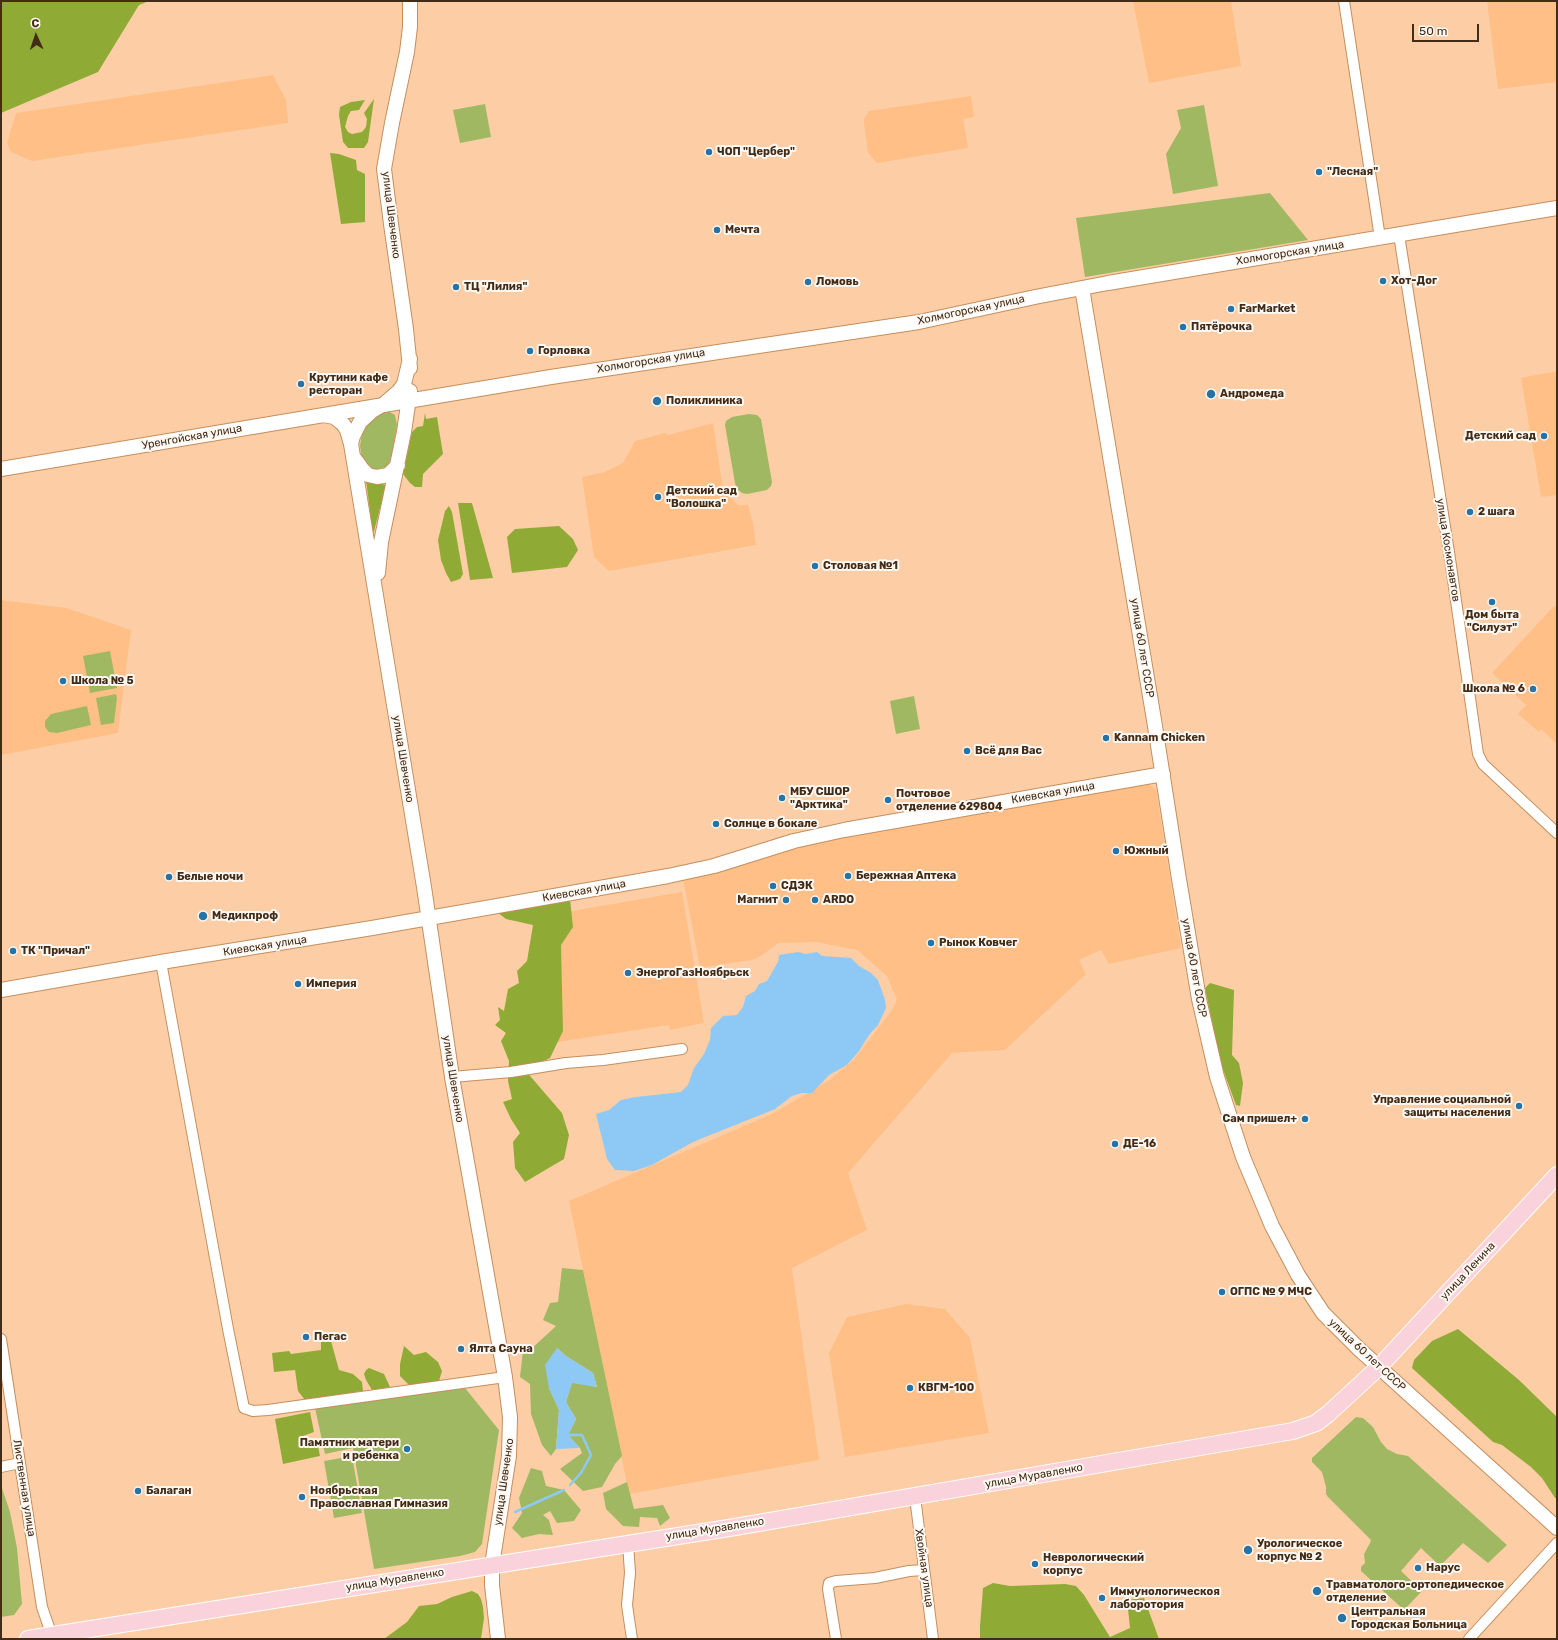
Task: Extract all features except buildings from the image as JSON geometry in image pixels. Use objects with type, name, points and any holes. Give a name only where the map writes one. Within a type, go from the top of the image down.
[{"type":"main road","name":"улица Ленина","points":[[1379,1367],[1557,1175]]},
{"type":"main road","name":"улица Муравленко","points":[[28,1639],[52,1637],[915,1497],[1293,1431],[1316,1423],[1328,1414],[1379,1367]]},
{"type":"street","name":"улица Шевченко","points":[[410,1],[408,52],[392,123],[384,169],[410,359]]},
{"type":"street","points":[[1344,1],[1380,238]]},
{"type":"street","name":"Холмогорская улица","points":[[384,404],[707,353],[919,322],[1082,288],[1557,208]]},
{"type":"street","name":"улица Космонавтов","points":[[1399,235],[1450,552],[1478,754],[1483,764],[1557,833]]},
{"type":"street","name":"улица 60 лет СССР","points":[[1082,288],[1199,999],[1216,1070],[1237,1141],[1272,1226],[1306,1287],[1323,1313],[1379,1367],[1557,1528]]},
{"type":"street","points":[[376,594],[380,542],[398,465],[410,400],[410,359]]},
{"type":"street","points":[[376,594],[364,530],[352,447],[353,436],[360,422],[372,411],[384,404],[400,391],[404,384],[410,359]]},
{"type":"street","points":[[384,404],[395,406],[401,412],[404,420],[404,432]]},
{"type":"street","name":"Уренгойская улица","points":[[1,470],[384,404]]},
{"type":"street","points":[[317,416],[329,415],[338,419],[347,430],[358,466],[368,475],[377,478],[388,475],[398,465]]},
{"type":"street","name":"улица Шевченко","points":[[376,594],[452,1076],[505,1377],[510,1423],[509,1456],[492,1565],[492,1585],[498,1639]]},
{"type":"street","name":"Киевская улица","points":[[1,990],[428,918],[694,871],[794,842],[844,830],[1163,774]]},
{"type":"street","points":[[161,962],[228,1329],[244,1408],[253,1411],[268,1410],[505,1377]]},
{"type":"street","points":[[452,1076],[511,1072],[566,1063],[603,1060],[682,1049]]},
{"type":"street","name":"Лиственная улица","points":[[1,1339],[42,1607],[52,1637]]},
{"type":"street","points":[[1,1467],[20,1464]]},
{"type":"street","name":"Хвойная улица","points":[[915,1497],[933,1639]]},
{"type":"street","points":[[628,1543],[630,1573],[627,1605],[632,1639]]},
{"type":"street","points":[[1469,1639],[1557,1543]]},
{"type":"street","points":[[836,1639],[828,1589],[830,1583],[836,1581],[875,1578],[909,1571],[924,1570]]},
{"type":"shaded area","points":[[1133,1],[1231,1],[1241,66],[1149,83]]},
{"type":"shaded area","points":[[1487,1],[1557,1],[1557,82],[1498,89]]},
{"type":"shaded area","points":[[273,75],[286,100],[288,123],[32,161],[11,152],[7,143],[16,113]]},
{"type":"shaded area","points":[[971,96],[974,117],[963,119],[968,148],[877,163],[868,153],[864,119],[869,111]]},
{"type":"shaded area","name":"Детский сад","points":[[1557,371],[1557,495],[1541,497],[1521,378]]},
{"type":"shaded area","name":"Детский сад \"Волошка\"","points":[[713,423],[723,490],[738,505],[748,505],[753,523],[756,545],[609,571],[594,557],[582,477],[605,472],[623,463],[635,441],[665,433],[668,435]]},
{"type":"shaded area","name":"Школа № 5","points":[[1,600],[67,608],[131,630],[118,733],[1,755]]},
{"type":"shaded area","name":"Школа № 6","points":[[1557,606],[1557,744],[1541,729],[1539,732],[1518,714],[1526,705],[1492,673],[1553,607]]},
{"type":"shaded area","points":[[1148,784],[1156,789],[1181,948],[1109,964],[1101,950],[1079,960],[1086,974],[1005,1050],[952,1053],[848,1173],[867,1230],[792,1268],[819,1460],[629,1494],[569,1201],[772,1114],[828,1081],[854,1060],[892,1010],[897,1000],[887,976],[857,950],[816,942],[779,943],[756,959],[700,968],[683,878],[800,846]]},
{"type":"shaded area","points":[[682,892],[704,1023],[670,1030],[669,1025],[557,1042],[537,917]]},
{"type":"shaded area","points":[[906,1304],[945,1309],[970,1338],[989,1433],[845,1457],[829,1353],[847,1317]]},
{"type":"green space","points":[[1,1],[149,1],[139,5],[98,72],[1,113]]},
{"type":"green space","points":[[374,99],[368,142],[364,148],[348,148],[343,142],[339,115],[340,107],[351,102],[365,100],[359,110],[351,111],[345,127],[348,132],[352,134],[362,132],[366,127],[367,119],[364,113]]},
{"type":"green space","points":[[485,104],[491,137],[460,143],[453,110]]},
{"type":"green space","points":[[1204,105],[1218,186],[1173,194],[1166,154],[1181,128],[1177,110]]},
{"type":"green space","points":[[330,153],[339,154],[356,160],[357,170],[365,174],[365,222],[341,224]]},
{"type":"green space","points":[[1270,193],[1308,240],[1085,277],[1076,218]]},
{"type":"green space","points":[[388,411],[395,415],[397,425],[392,453],[389,464],[381,470],[373,469],[362,458],[360,446],[362,433],[369,420],[379,412]]},
{"type":"green space","points":[[425,413],[426,419],[437,417],[443,454],[423,474],[422,487],[415,487],[403,474],[412,432],[417,427],[423,426]]},
{"type":"green space","points":[[749,414],[757,415],[761,419],[772,482],[771,486],[767,490],[747,494],[742,493],[737,489],[735,483],[725,425],[726,421],[732,417]]},
{"type":"green space","points":[[366,480],[386,485],[373,535]]},
{"type":"green space","points":[[458,503],[472,503],[493,578],[470,580]]},
{"type":"green space","points":[[449,506],[452,512],[463,574],[460,579],[451,582],[441,560],[438,540],[445,511]]},
{"type":"green space","points":[[559,526],[573,539],[578,550],[567,567],[512,573],[507,537],[515,529]]},
{"type":"green space","points":[[110,651],[117,688],[90,693],[83,656]]},
{"type":"green space","points":[[116,694],[117,698],[114,723],[101,725],[96,698]]},
{"type":"green space","points":[[914,696],[920,729],[896,734],[890,701]]},
{"type":"green space","points":[[87,706],[91,725],[57,733],[49,732],[45,727],[45,721],[51,714]]},
{"type":"green space","points":[[570,899],[573,927],[561,945],[563,1031],[550,1058],[525,1070],[562,1113],[569,1135],[564,1159],[525,1182],[515,1168],[513,1142],[520,1133],[503,1102],[512,1099],[508,1081],[509,1061],[501,1041],[506,1033],[495,1025],[500,1020],[498,1007],[504,1011],[508,989],[519,983],[517,971],[527,961],[533,925],[506,919],[497,912]]},
{"type":"green space","points":[[1210,983],[1234,990],[1232,1055],[1239,1063],[1243,1083],[1240,1106],[1236,1105],[1221,1064],[1205,988]]},
{"type":"green space","points":[[562,1268],[583,1270],[622,1456],[615,1464],[602,1487],[583,1491],[560,1469],[582,1453],[580,1448],[568,1435],[576,1419],[566,1402],[572,1382],[597,1387],[593,1373],[566,1356],[557,1348],[549,1388],[559,1410],[556,1449],[551,1456],[542,1445],[531,1414],[530,1384],[520,1377],[523,1350],[529,1351],[556,1326],[543,1320],[550,1303],[558,1302]]},
{"type":"green space","points":[[1458,1329],[1519,1380],[1557,1417],[1557,1498],[1555,1498],[1542,1478],[1531,1467],[1502,1445],[1493,1442],[1412,1368],[1414,1360],[1432,1341]]},
{"type":"green space","points":[[331,1341],[339,1370],[353,1374],[362,1382],[363,1391],[305,1400],[298,1391],[295,1370],[274,1372],[272,1353],[289,1351],[291,1354],[321,1350],[321,1342]]},
{"type":"green space","points":[[404,1346],[414,1355],[426,1352],[438,1362],[442,1371],[439,1381],[409,1385],[400,1376],[400,1364]]},
{"type":"green space","points":[[369,1368],[384,1374],[390,1387],[372,1390],[364,1374]]},
{"type":"green space","points":[[465,1388],[499,1430],[482,1544],[475,1552],[460,1556],[374,1569],[353,1448],[325,1454],[315,1408]]},
{"type":"green space","points":[[310,1412],[314,1432],[303,1436],[305,1442],[317,1441],[320,1456],[283,1464],[275,1419]]},
{"type":"green space","points":[[1356,1417],[1363,1418],[1373,1427],[1381,1442],[1387,1449],[1397,1454],[1408,1456],[1507,1545],[1488,1563],[1463,1543],[1440,1566],[1421,1548],[1401,1571],[1422,1591],[1404,1610],[1361,1571],[1361,1567],[1365,1563],[1364,1554],[1371,1540],[1328,1497],[1326,1494],[1326,1487],[1322,1472],[1312,1462],[1312,1458]]},
{"type":"green space","points":[[352,1456],[362,1513],[334,1518],[324,1461]]},
{"type":"green space","points":[[531,1468],[542,1471],[546,1486],[564,1490],[581,1510],[574,1521],[557,1523],[550,1511],[543,1515],[549,1520],[553,1535],[539,1534],[522,1538],[512,1528],[522,1513],[519,1498]]},
{"type":"green space","points":[[627,1482],[634,1509],[663,1505],[670,1518],[660,1526],[657,1518],[640,1517],[639,1527],[623,1526],[606,1509],[603,1493]]},
{"type":"green space","points":[[1,1485],[10,1512],[17,1548],[22,1604],[14,1615],[1,1617]]},
{"type":"green space","points":[[993,1583],[1010,1586],[1065,1584],[1076,1586],[1084,1595],[1110,1637],[1130,1628],[1127,1600],[1144,1598],[1159,1639],[980,1639],[983,1588]]},
{"type":"green space","points":[[472,1591],[478,1594],[483,1607],[484,1618],[481,1639],[384,1639],[407,1622],[419,1606],[437,1604],[452,1597]]},
{"type":"water","points":[[798,952],[806,954],[817,952],[822,956],[851,958],[878,980],[885,1000],[886,1008],[878,1025],[869,1035],[859,1051],[847,1065],[829,1075],[812,1093],[802,1093],[792,1096],[775,1109],[693,1142],[652,1165],[634,1171],[615,1170],[607,1159],[596,1114],[609,1110],[621,1100],[681,1092],[688,1085],[694,1068],[704,1054],[710,1040],[711,1028],[723,1016],[737,1015],[743,1007],[746,996],[755,991],[759,984],[767,981],[778,962],[779,955]]},
{"type":"water","points":[[557,1348],[566,1356],[593,1373],[597,1387],[572,1383],[566,1402],[576,1419],[568,1435],[580,1448],[556,1449],[559,1410],[549,1388],[545,1365]]},
{"type":"waterway","points":[[568,1435],[582,1435],[591,1455],[581,1473],[570,1485]]},
{"type":"waterway","points":[[515,1512],[564,1490]]},
{"type":"place","name":"ЧОП \"Цербер\"","points":[[709,152]]},
{"type":"place","name":"\"Лесная\"","points":[[1319,172]]},
{"type":"place","name":"Мечта","points":[[717,230]]},
{"type":"place","name":"Хот-Дог","points":[[1383,281]]},
{"type":"place","name":"Ломовь","points":[[808,282]]},
{"type":"place","name":"ТЦ \"Лилия\"","points":[[456,287]]},
{"type":"place","name":"FarMarket","points":[[1231,309]]},
{"type":"place","name":"Пятёрочка","points":[[1183,327]]},
{"type":"place","name":"Горловка","points":[[530,351]]},
{"type":"place","name":"Крутини кафе ресторан","points":[[301,384]]},
{"type":"place","name":"Андромеда","points":[[1211,394]]},
{"type":"place","name":"Поликлиника","points":[[657,401]]},
{"type":"place","name":"Детский сад","points":[[1544,436]]},
{"type":"place","name":"Детский сад \"Волошка\"","points":[[658,497]]},
{"type":"place","name":"2 шага","points":[[1470,512]]},
{"type":"place","name":"Столовая №1","points":[[815,566]]},
{"type":"place","name":"Дом быта \"Силуэт\"","points":[[1492,602]]},
{"type":"place","name":"Школа № 5","points":[[63,681]]},
{"type":"place","name":"Школа № 6","points":[[1533,689]]},
{"type":"place","name":"Kannam Chicken","points":[[1106,738]]},
{"type":"place","name":"Всё для Вас","points":[[967,751]]},
{"type":"place","name":"МБУ СШОР \"Арктика\"","points":[[782,798]]},
{"type":"place","name":"Почтовое отделение 629804","points":[[888,800]]},
{"type":"place","name":"Солнце в бокале","points":[[716,824]]},
{"type":"place","name":"Южный","points":[[1116,851]]},
{"type":"place","name":"Бережная Аптека","points":[[848,876]]},
{"type":"place","name":"Белые ночи","points":[[169,877]]},
{"type":"place","name":"СДЭК","points":[[773,886]]},
{"type":"place","name":"Магнит","points":[[786,900]]},
{"type":"place","name":"ARDO","points":[[815,900]]},
{"type":"place","name":"Медикпроф","points":[[203,916]]},
{"type":"place","name":"Рынок Ковчег","points":[[931,943]]},
{"type":"place","name":"ТК \"Причал\"","points":[[13,951]]},
{"type":"place","name":"ЭнергоГазНоябрьск","points":[[628,973]]},
{"type":"place","name":"Империя","points":[[298,984]]},
{"type":"place","name":"Управление социальной защиты населения","points":[[1519,1106]]},
{"type":"place","name":"Сам пришел+","points":[[1305,1119]]},
{"type":"place","name":"ДЕ-16","points":[[1115,1144]]},
{"type":"place","name":"ОГПС № 9 МЧС","points":[[1222,1292]]},
{"type":"place","name":"Пегас","points":[[306,1337]]},
{"type":"place","name":"Ялта Сауна","points":[[461,1349]]},
{"type":"place","name":"КВГМ-100","points":[[910,1388]]},
{"type":"place","name":"Памятник матери и ребенка","points":[[407,1449]]},
{"type":"place","name":"Балаган","points":[[138,1491]]},
{"type":"place","name":"Ноябрьская Православная Гимназия","points":[[302,1497]]},
{"type":"place","name":"Урологическое корпус № 2","points":[[1248,1550]]},
{"type":"place","name":"Неврологический корпус","points":[[1035,1564]]},
{"type":"place","name":"Нарус","points":[[1418,1568]]},
{"type":"place","name":"Травматолого-ортопедическое отделение","points":[[1317,1591]]},
{"type":"place","name":"Иммунологическоя лаборотория","points":[[1102,1598]]},
{"type":"place","name":"Центральная Городская Больница","points":[[1342,1618]]}]
